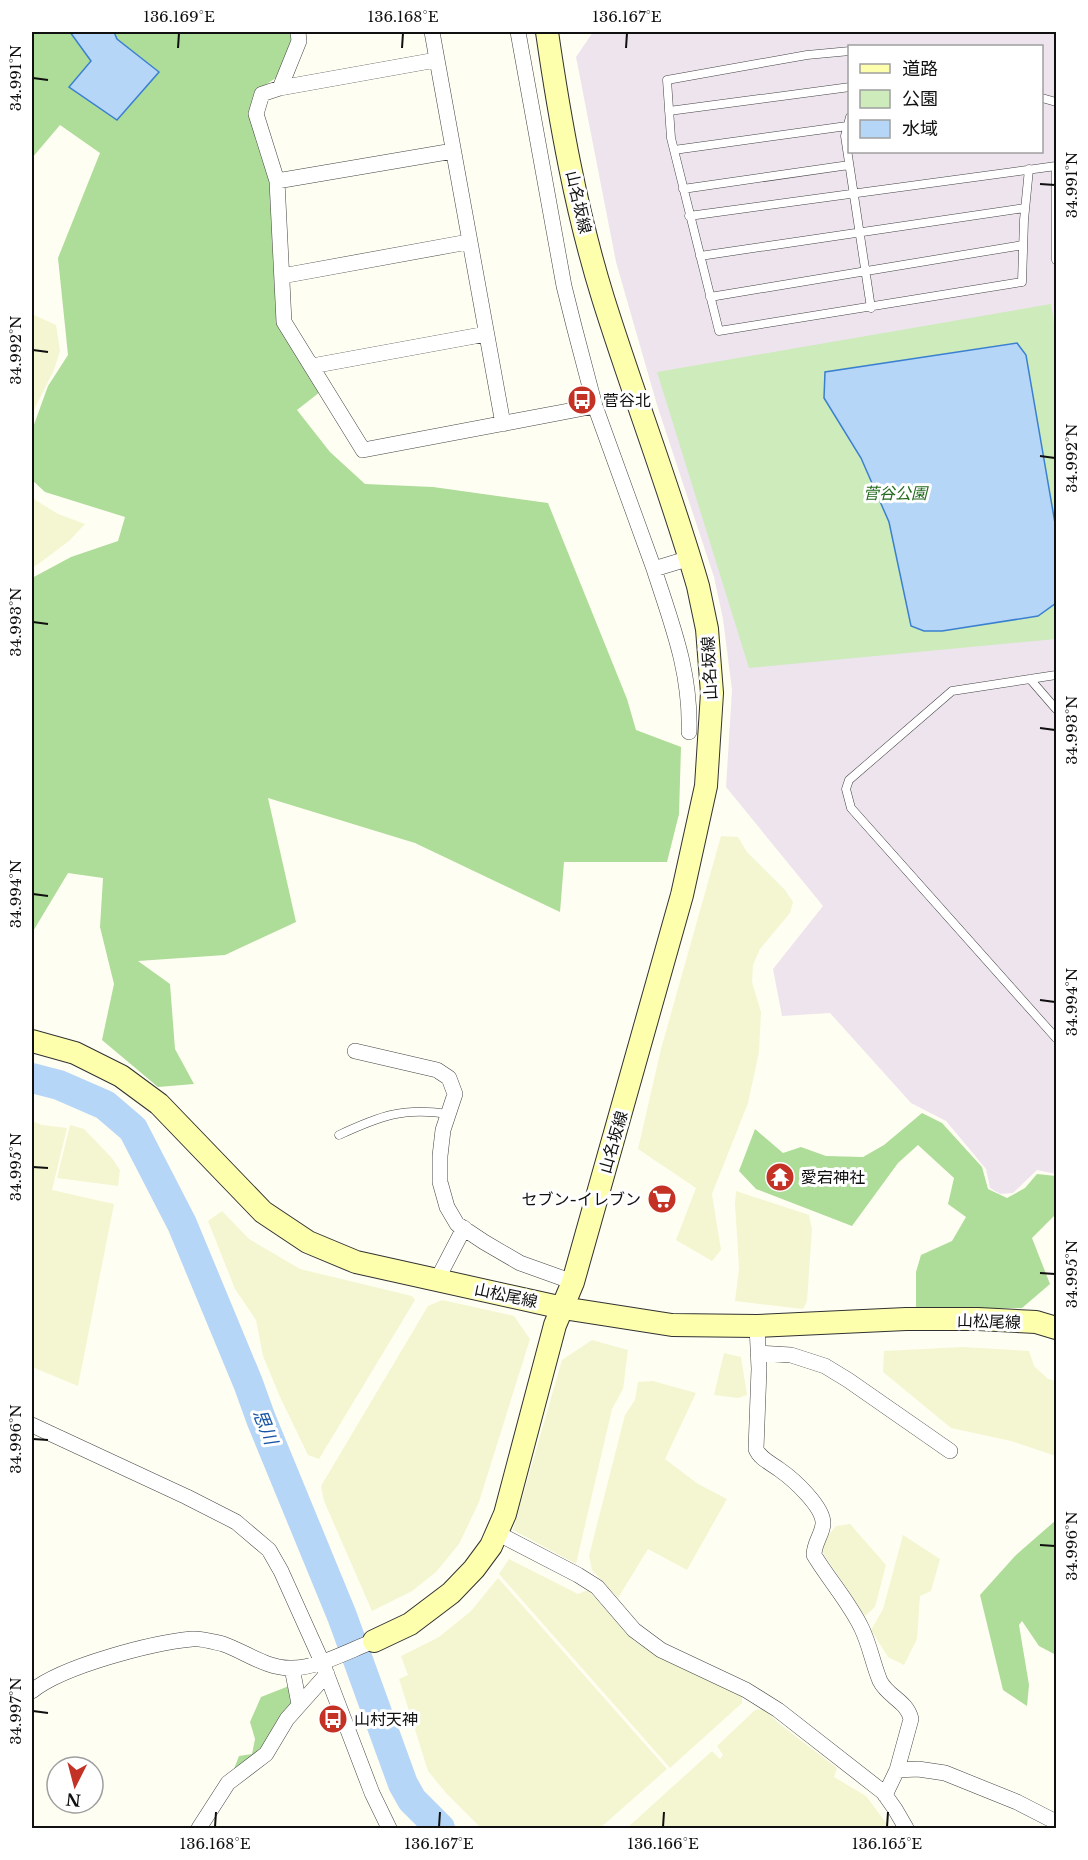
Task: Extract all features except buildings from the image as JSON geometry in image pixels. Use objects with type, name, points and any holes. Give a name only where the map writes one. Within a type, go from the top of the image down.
[{"type":"main road","name":"山名坂線","points":[[374,1641],[410,1624],[452,1593],[491,1546],[505,1514],[555,1325],[573,1282],[682,895],[706,786],[712,693],[707,630],[690,558],[603,297],[579,207],[558,104],[547,32]]},
{"type":"main road","name":"山松尾線","points":[[32,1041],[75,1053],[121,1076],[159,1104],[263,1212],[308,1242],[356,1262],[563,1308],[672,1325],[757,1326],[906,1319],[958,1319],[1036,1322],[1056,1328]]},
{"type":"street","points":[[280,88],[299,41],[298,32]]},
{"type":"street","points":[[432,32],[468,242],[503,424]]},
{"type":"street","points":[[518,32],[564,286],[595,406],[654,569],[681,653],[690,703],[689,732]]},
{"type":"street","points":[[436,60],[280,88],[262,94],[256,114],[277,182],[284,322],[363,450],[595,406]]},
{"type":"street","points":[[277,182],[453,152]]},
{"type":"street","points":[[282,276],[468,242]]},
{"type":"street","points":[[312,366],[486,333]]},
{"type":"street","points":[[654,569],[690,558]]},
{"type":"street","points":[[355,1051],[437,1070],[449,1078],[455,1095],[443,1130],[440,1182],[447,1207],[457,1224],[520,1263],[573,1282]]},
{"type":"street","points":[[437,1280],[464,1228]]},
{"type":"street","points":[[757,1326],[756,1449],[758,1455],[781,1471],[811,1499],[820,1512],[823,1524],[814,1546],[814,1555],[861,1626],[871,1648],[880,1681],[886,1690],[909,1711],[911,1719],[897,1770],[885,1795]]},
{"type":"street","points":[[758,1353],[791,1356],[825,1366],[950,1451]]},
{"type":"street","points":[[32,1425],[188,1497],[236,1522],[269,1550],[328,1664],[372,1793],[389,1828]]},
{"type":"street","points":[[497,1533],[597,1587],[634,1630],[661,1650],[746,1690],[768,1704],[837,1755],[885,1795],[906,1828]]},
{"type":"street","points":[[32,1691],[40,1684],[95,1661],[164,1643],[194,1639],[224,1644],[271,1665],[292,1668],[328,1664],[374,1641]]},
{"type":"street","points":[[200,1828],[228,1783],[266,1754],[287,1719],[328,1664]]},
{"type":"street","points":[[292,1668],[299,1704]]},
{"type":"street","points":[[897,1770],[918,1769],[945,1773],[1056,1822]]},
{"type":"lane","points":[[848,51],[807,55],[667,80],[674,150],[719,331],[1022,282],[1029,169]]},
{"type":"lane","points":[[669,111],[848,87]]},
{"type":"lane","points":[[848,122],[844,136],[871,308]]},
{"type":"lane","points":[[674,150],[847,126]]},
{"type":"lane","points":[[683,189],[849,165]]},
{"type":"lane","points":[[689,216],[1056,166],[1056,260]]},
{"type":"lane","points":[[700,256],[1025,208]]},
{"type":"lane","points":[[710,297],[1023,245]]},
{"type":"lane","points":[[1056,675],[952,691],[849,780],[846,789],[851,808],[1056,1038]]},
{"type":"lane","points":[[1030,679],[1056,709]]},
{"type":"lane","points":[[339,1136],[373,1119],[392,1114],[424,1110],[448,1114]]},
{"type":"shaded area","points":[[593,32],[1056,32],[1056,1174],[1037,1170],[1013,1193],[1000,1194],[990,1188],[986,1169],[946,1121],[911,1103],[830,1013],[782,1016],[773,969],[823,906],[726,787],[732,690],[723,619],[714,577],[657,405],[616,262],[576,57]]},
{"type":"green space","points":[[32,32],[70,32],[91,61],[159,72],[117,39],[114,32],[292,32],[294,40],[279,76],[256,91],[270,177],[276,301],[320,392],[297,410],[330,452],[365,484],[433,487],[548,503],[627,699],[636,730],[681,747],[679,814],[667,862],[564,862],[560,912],[415,843],[268,798],[296,922],[225,955],[138,961],[170,984],[175,1049],[194,1084],[158,1087],[102,1040],[114,984],[100,927],[103,878],[68,873],[32,933],[32,578],[71,557],[118,541],[125,517],[45,492],[32,480],[32,430],[48,386],[68,355],[58,258],[100,153],[60,125],[32,158]]},
{"type":"green space","name":"菅谷公園","points":[[1051,304],[1056,337],[1056,639],[749,668],[657,372]]},
{"type":"green space","points":[[32,314],[56,325],[60,351],[54,370],[32,414]]},
{"type":"green space","points":[[32,498],[58,514],[85,524],[69,541],[32,567]]},
{"type":"green space","points":[[721,836],[738,837],[747,852],[785,890],[793,902],[790,913],[760,949],[753,965],[752,982],[761,1012],[759,1052],[748,1103],[712,1194],[721,1250],[712,1261],[676,1240],[696,1188],[638,1149],[661,1049]]},
{"type":"green space","points":[[922,1113],[942,1123],[982,1167],[988,1189],[1007,1198],[1025,1188],[1037,1174],[1056,1176],[1056,1214],[1032,1238],[1050,1284],[1022,1308],[916,1309],[916,1272],[921,1255],[952,1241],[966,1217],[948,1204],[954,1178],[918,1145],[898,1163],[852,1226],[756,1189],[739,1171],[755,1129],[783,1153],[801,1147],[826,1156],[863,1157],[884,1145]]},
{"type":"green space","points":[[32,1121],[42,1125],[67,1128],[52,1190],[114,1204],[78,1386],[32,1367]]},
{"type":"green space","points":[[70,1125],[84,1129],[111,1157],[120,1170],[118,1186],[57,1178]]},
{"type":"green space","points":[[736,1191],[809,1215],[812,1229],[807,1301],[803,1309],[735,1301],[739,1268]]},
{"type":"green space","points":[[222,1211],[249,1239],[300,1269],[412,1296],[415,1300],[319,1459],[308,1455],[280,1397],[263,1356],[256,1320],[235,1289],[208,1221]]},
{"type":"green space","points":[[442,1300],[514,1316],[530,1339],[479,1502],[459,1544],[436,1572],[412,1591],[372,1611],[324,1501],[321,1486],[428,1306]]},
{"type":"green space","points":[[592,1340],[628,1350],[623,1389],[612,1409],[576,1564],[513,1530],[562,1360]]},
{"type":"green space","points":[[963,1347],[1029,1351],[1034,1366],[1048,1379],[1056,1381],[1056,1456],[1011,1441],[951,1428],[883,1372],[884,1351]]},
{"type":"green space","points":[[724,1353],[741,1357],[747,1395],[738,1398],[714,1395]]},
{"type":"green space","points":[[653,1381],[696,1393],[665,1459],[698,1484],[727,1499],[687,1570],[648,1549],[618,1598],[592,1570],[589,1556],[625,1415],[635,1400],[638,1382]]},
{"type":"green space","points":[[1056,1520],[1056,1655],[1039,1646],[1022,1621],[1019,1625],[1029,1685],[1027,1706],[1003,1690],[980,1595],[1015,1556]]},
{"type":"green space","points":[[850,1524],[886,1565],[875,1607],[865,1616],[823,1553],[824,1540],[836,1526]]},
{"type":"green space","points":[[903,1535],[940,1559],[931,1591],[920,1596],[917,1639],[904,1665],[888,1657],[871,1630],[883,1609]]},
{"type":"green space","points":[[509,1559],[578,1594],[588,1590],[634,1641],[663,1659],[742,1696],[742,1703],[670,1768],[499,1574]]},
{"type":"green space","points":[[498,1578],[667,1769],[600,1828],[481,1828],[428,1771],[399,1679],[408,1675],[401,1656],[439,1637],[471,1611]]},
{"type":"green space","points":[[289,1686],[296,1699],[263,1753],[234,1769],[239,1756],[252,1754],[255,1739],[250,1722],[261,1697]]},
{"type":"green space","points":[[763,1709],[837,1768],[834,1777],[866,1796],[890,1828],[627,1828],[712,1751],[720,1759],[723,1755],[717,1746],[755,1710]]},
{"type":"water","points":[[70,32],[114,32],[117,39],[159,72],[117,120],[69,87],[91,61]]},
{"type":"water","points":[[1017,343],[1026,355],[1056,529],[1056,603],[1038,616],[942,631],[924,631],[911,626],[889,522],[861,458],[824,398],[825,372]]},
{"type":"waterway","name":"思川","points":[[32,1078],[59,1085],[105,1105],[133,1129],[182,1224],[248,1383],[342,1616],[403,1784],[412,1800],[440,1828]]},
{"type":"place","name":"菅谷北","points":[[582,400]]},
{"type":"place","name":"愛宕神社","points":[[780,1177]]},
{"type":"place","name":"セブン-イレブン","points":[[662,1199]]},
{"type":"place","name":"山村天神","points":[[333,1719]]}]
